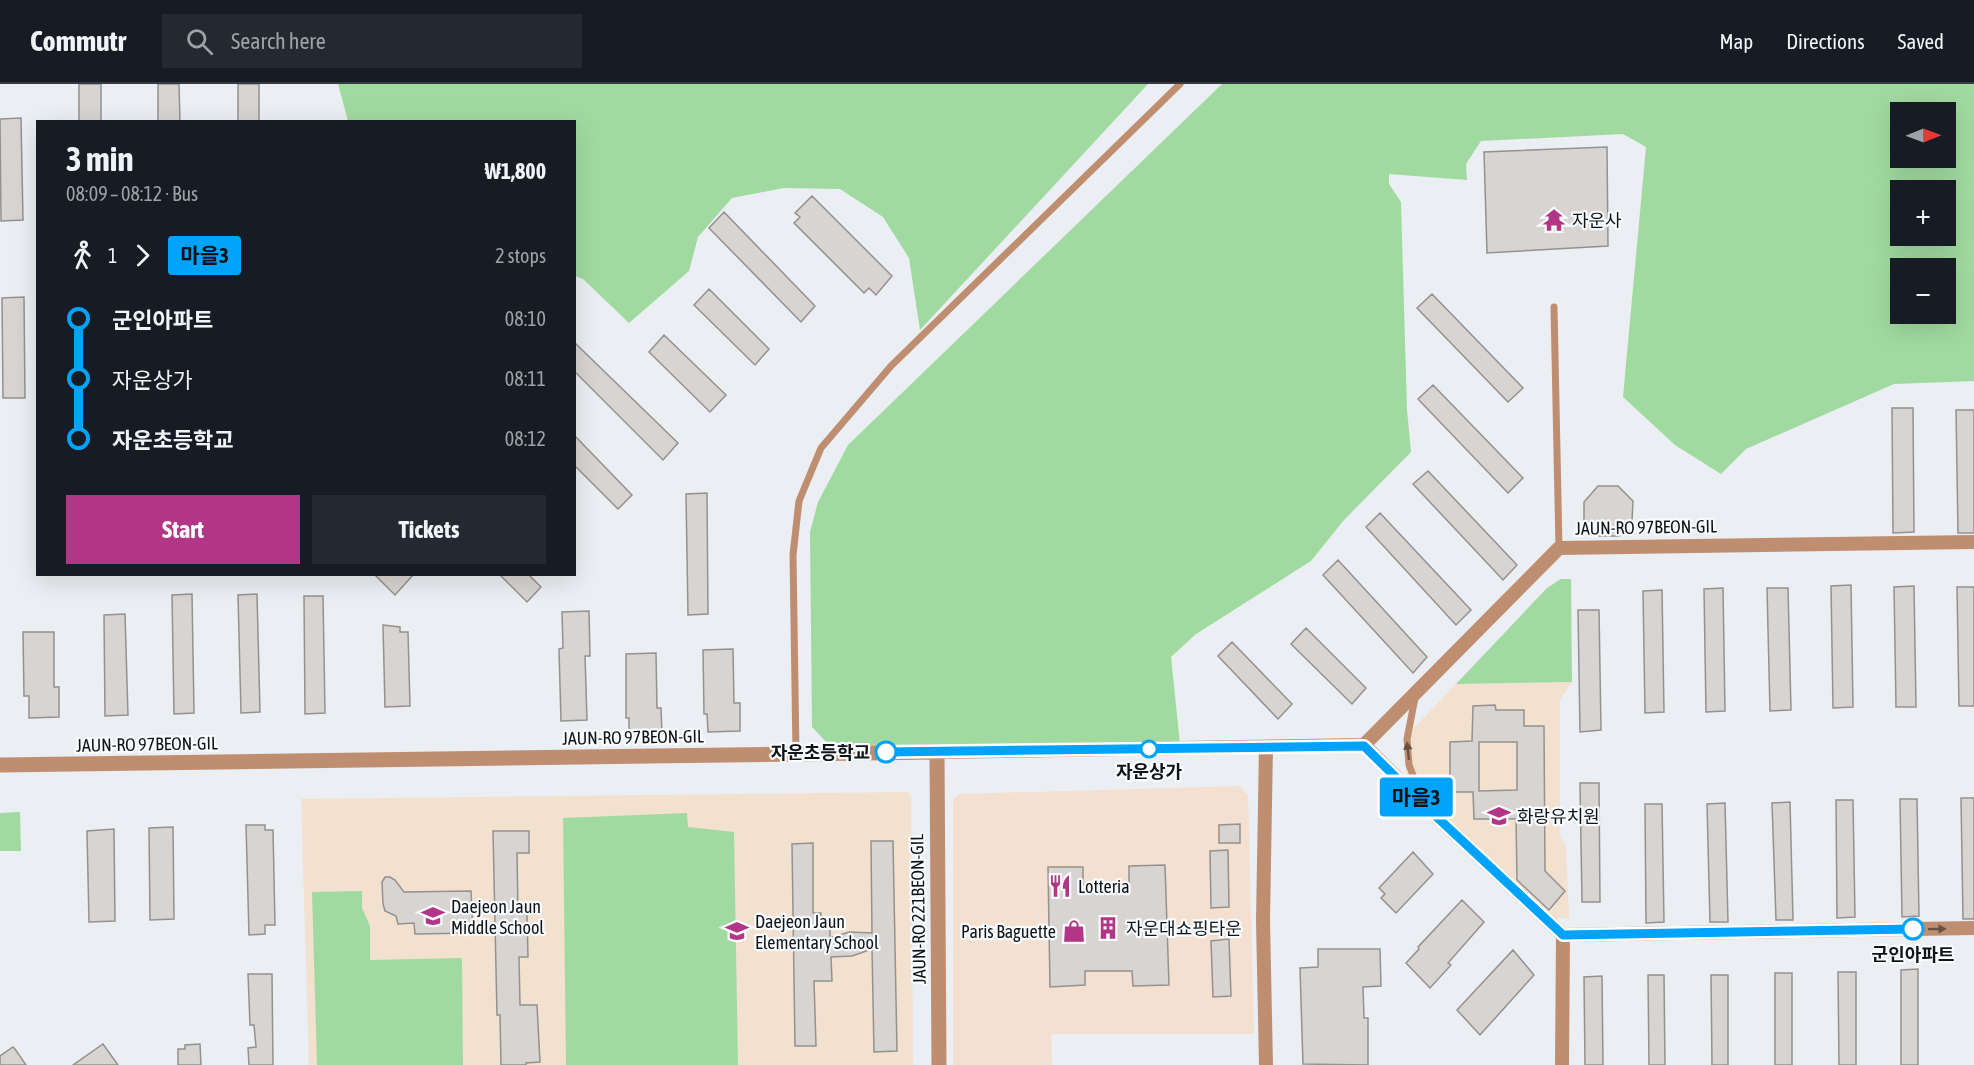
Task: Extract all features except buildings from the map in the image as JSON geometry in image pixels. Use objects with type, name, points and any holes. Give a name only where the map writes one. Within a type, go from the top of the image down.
[{"type":"street","name":"JAUN-RO 97BEON-GIL","points":[[0,765],[1364,746],[1559,548],[1974,542]]},
{"type":"street","points":[[1364,746],[1563,935],[1974,928]]},
{"type":"street","points":[[1266,747],[1263,920],[1266,1065]]},
{"type":"street","name":"JAUN-RO 221BEON-GIL","points":[[937,752],[939,1065]]},
{"type":"street","points":[[1562,1065],[1563,935]]},
{"type":"lane","points":[[796,754],[793,555],[799,501],[821,448],[891,366],[1180,84]]},
{"type":"lane","points":[[1554,307],[1559,548]]},
{"type":"lane","points":[[1415,694],[1407,739],[1409,765],[1425,806]]},
{"type":"shaded area","name":"화랑유치원","points":[[1572,682],[1560,700],[1560,837],[1566,846],[1569,918],[1545,919],[1410,785],[1406,770],[1406,757],[1412,730],[1456,684]]},
{"type":"shaded area","points":[[1239,786],[1248,795],[1254,1034],[1051,1034],[1052,1065],[953,1065],[953,799],[960,794]]},
{"type":"shaded area","points":[[907,792],[911,796],[913,1065],[309,1065],[301,799]]},
{"type":"green space","points":[[338,84],[1148,84],[920,330],[909,258],[883,217],[840,189],[784,188],[732,198],[698,237],[689,271],[629,323],[583,279],[576,276],[576,120],[348,120]]},
{"type":"green space","points":[[1222,84],[1974,84],[1974,381],[1894,384],[1746,449],[1721,474],[1675,445],[1623,397],[1646,147],[1623,134],[1481,141],[1466,164],[1467,180],[1389,174],[1389,184],[1401,202],[1407,410],[1411,452],[1344,520],[1311,561],[1196,634],[1171,657],[1180,744],[829,745],[812,727],[810,532],[818,502],[848,445]]},
{"type":"green space","points":[[1561,579],[1571,579],[1572,682],[1456,684],[1547,588]]},
{"type":"green space","points":[[20,812],[21,851],[0,851],[0,813]]},
{"type":"green space","points":[[687,813],[688,827],[734,832],[738,1065],[566,1065],[563,818]]},
{"type":"green space","points":[[362,891],[362,908],[370,926],[370,960],[461,958],[463,1065],[317,1065],[312,892]]},
{"type":"bus line","name":"마을3","points":[[886,752],[1364,746],[1563,935],[1913,929]]},
{"type":"place","name":"자운사","points":[[1554,220]]},
{"type":"place","name":"자운상가","points":[[1149,749]]},
{"type":"place","name":"자운초등학교","points":[[886,752]]},
{"type":"place","name":"화랑유치원","points":[[1499,816]]},
{"type":"place","name":"Lotteria","points":[[1060,886]]},
{"type":"place","name":"Daejeon Jaun Middle School","points":[[433,916]]},
{"type":"place","name":"자운대쇼핑타운","points":[[1108,928]]},
{"type":"place","name":"군인아파트","points":[[1913,929]]},
{"type":"place","name":"Daejeon Jaun Elementary School","points":[[737,931]]},
{"type":"place","name":"Paris Baguette","points":[[1074,931]]}]
